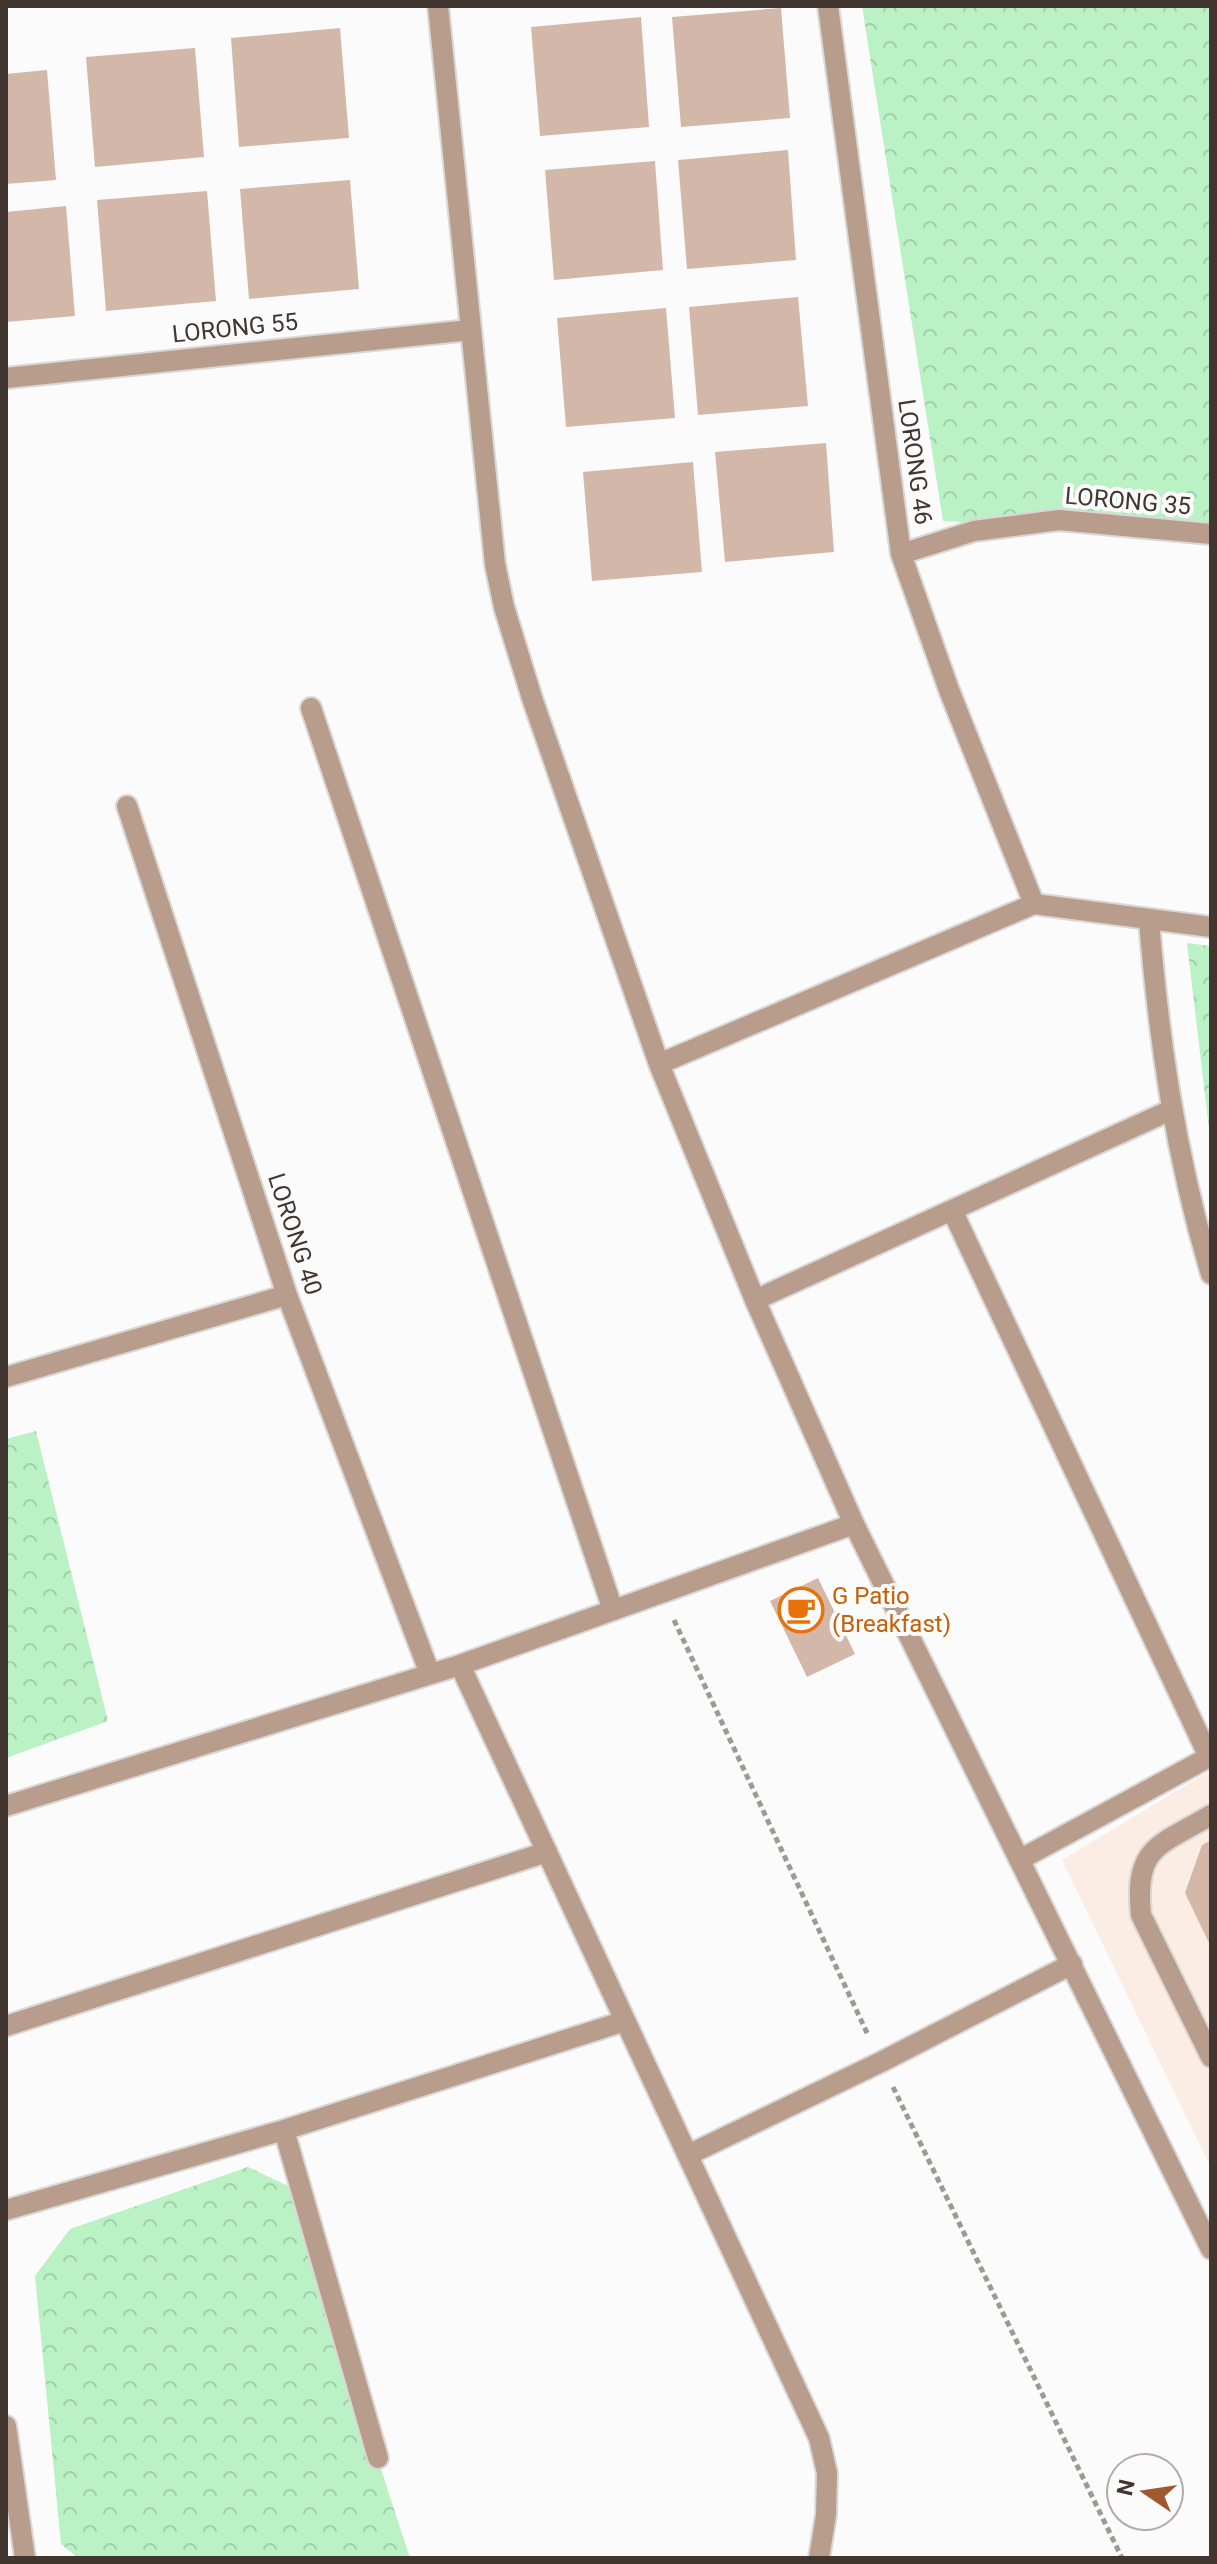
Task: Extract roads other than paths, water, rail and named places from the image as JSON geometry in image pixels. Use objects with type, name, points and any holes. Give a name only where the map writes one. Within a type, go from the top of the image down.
[{"type":"street","points":[[438,6],[488,509],[504,607],[532,698],[659,1064],[755,1300],[854,1524],[1211,2249]]},
{"type":"street","name":"LORONG 46","points":[[828,6],[901,554],[949,690],[1034,904]]},
{"type":"street","name":"LORONG 55","points":[[6,378],[470,330]]},
{"type":"street","name":"LORONG 35","points":[[901,554],[974,531],[1059,520],[1211,534]]},
{"type":"street","points":[[311,708],[613,1610]]},
{"type":"street","name":"LORONG 40","points":[[127,806],[287,1295],[430,1674]]},
{"type":"street","points":[[659,1064],[1034,904],[1211,927]]},
{"type":"street","points":[[1149,921],[1157,1016],[1171,1110],[1184,1175],[1211,1274]]},
{"type":"street","points":[[755,1300],[1171,1110]]},
{"type":"street","points":[[952,1210],[1210,1756],[1021,1859]]},
{"type":"street","points":[[6,1377],[287,1295]]},
{"type":"street","points":[[6,1806],[460,1665],[854,1524]]},
{"type":"street","points":[[460,1665],[819,2438],[827,2473],[826,2515],[819,2558]]},
{"type":"street","points":[[1211,1815],[1164,1842],[1147,1856],[1139,1876],[1141,1915],[1211,2057]]},
{"type":"street","points":[[6,2026],[547,1852]]},
{"type":"street","points":[[688,2155],[881,2062],[1072,1964]]},
{"type":"street","points":[[6,2210],[284,2130],[625,2021]]},
{"type":"street","points":[[284,2130],[378,2458]]},
{"type":"street","points":[[6,2426],[25,2558]]},
{"type":"place","name":"G Patio (Breakfast)","points":[[801,1610]]}]
